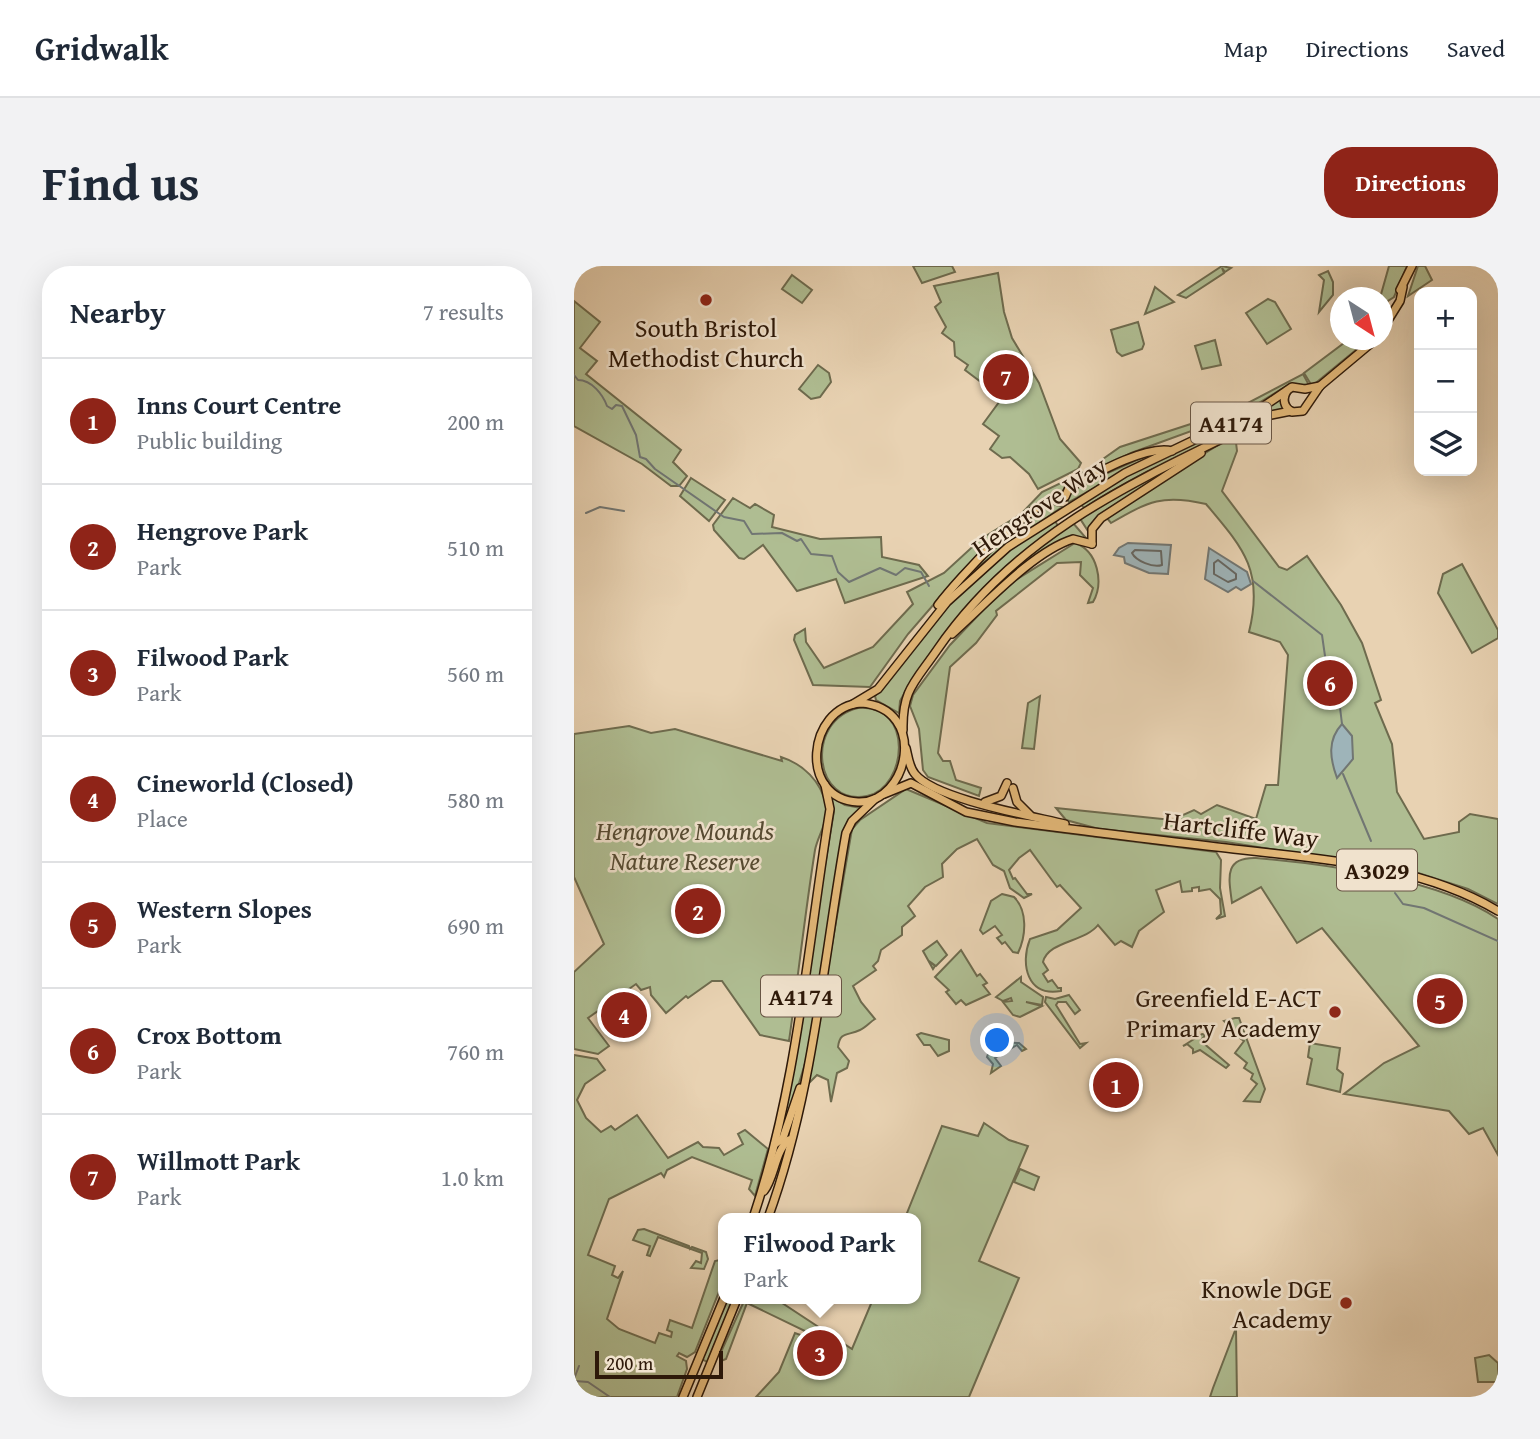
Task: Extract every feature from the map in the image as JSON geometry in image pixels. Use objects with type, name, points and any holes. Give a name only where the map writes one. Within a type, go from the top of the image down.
[{"type":"highway","points":[[1393,312],[1412,266]]},
{"type":"highway","name":"A4174","points":[[1310,399],[1320,386],[1363,350]]},
{"type":"highway","points":[[1297,386],[1305,389],[1310,399],[1303,411],[1291,411],[1284,403],[1287,391],[1297,386]]},
{"type":"highway","name":"A4174","points":[[1305,389],[1320,386]]},
{"type":"highway","name":"Hengrove Way","points":[[852,704],[878,690],[947,602],[1008,547],[1079,500],[1261,408],[1287,391]]},
{"type":"highway","name":"Hengrove Way","points":[[903,730],[903,700],[975,601],[1006,571],[1084,510],[1143,476],[1271,415],[1291,411]]},
{"type":"highway","points":[[943,642],[1035,562],[1070,539],[1082,539],[1092,544],[1091,529],[1101,518],[1225,438]]},
{"type":"highway","points":[[895,666],[957,582],[1018,523],[1050,500],[1065,497],[1069,488],[1094,476],[1159,449],[1172,451]]},
{"type":"highway","points":[[852,704],[884,708],[895,716],[903,730]]},
{"type":"highway","name":"A4174","points":[[755,1213],[775,1144],[830,809],[825,785],[815,764],[821,734],[835,713],[852,704]]},
{"type":"highway","name":"A4174","points":[[769,1213],[791,1140],[804,1082],[846,833],[852,821],[884,794],[895,780],[905,744],[903,730]]},
{"type":"highway","name":"Hartcliffe Way","points":[[905,744],[913,771],[918,777],[948,793],[1096,832]]},
{"type":"highway","name":"Hartcliffe Way","points":[[884,794],[911,783],[966,811],[1015,822],[1401,874],[1442,885],[1498,911]]},
{"type":"highway","points":[[825,785],[847,800],[875,799]]},
{"type":"highway","points":[[981,803],[996,800],[1010,785],[1017,802],[1030,815]]},
{"type":"highway","points":[[775,1144],[783,1138],[796,1095],[804,1082]]},
{"type":"highway","points":[[761,1194],[771,1182],[784,1144],[791,1140]]},
{"type":"highway","points":[[685,1397],[722,1304]]},
{"type":"highway","points":[[697,1397],[735,1304]]},
{"type":"highway","points":[[685,1397],[702,1364]]},
{"type":"green space","points":[[913,266],[952,266],[955,272],[922,283]]},
{"type":"green space","points":[[1222,266],[1231,268],[1225,272],[1222,268],[1224,273],[1186,298],[1178,295]]},
{"type":"green space","points":[[1389,266],[1407,266],[1394,297],[1393,287],[1383,287]]},
{"type":"green space","points":[[1418,266],[1425,266],[1432,280],[1422,287],[1414,287],[1414,292],[1408,296]]},
{"type":"green space","points":[[1328,271],[1333,287],[1330,287],[1330,299],[1319,312],[1324,280],[1319,275]]},
{"type":"green space","points":[[998,273],[1004,312],[1012,338],[1039,383],[1060,439],[1081,463],[1078,469],[1038,489],[1029,474],[1010,457],[1002,458],[990,449],[999,436],[983,424],[1002,398],[965,370],[968,365],[955,356],[954,342],[942,333],[946,327],[935,307],[941,302],[934,286]]},
{"type":"green space","points":[[792,275],[812,290],[802,303],[782,289]]},
{"type":"green space","points":[[1155,287],[1174,302],[1145,314]]},
{"type":"green space","points":[[1268,299],[1275,302],[1291,329],[1267,344],[1246,313]]},
{"type":"green space","points":[[574,301],[600,322],[580,348],[597,361],[586,374],[681,450],[673,462],[687,476],[679,486],[671,486],[642,464],[574,426]]},
{"type":"green space","points":[[1138,322],[1144,344],[1142,349],[1122,356],[1117,352],[1111,330]]},
{"type":"green space","points":[[1215,340],[1221,365],[1202,369],[1195,346]]},
{"type":"green space","points":[[1335,350],[1356,350],[1312,386],[1304,373]]},
{"type":"green space","points":[[818,365],[829,373],[831,382],[820,397],[811,399],[799,389]]},
{"type":"green space","points":[[1303,374],[1310,387],[1290,384],[1234,418],[1242,406]]},
{"type":"green space","points":[[1281,398],[1286,411],[1182,454],[1084,508],[1080,503],[1136,470]]},
{"type":"green space","points":[[1240,408],[1230,417],[1131,453],[1065,487],[1061,494],[1039,504],[947,589],[908,634],[870,687],[813,685],[794,640],[795,635],[805,629],[806,642],[824,668],[873,647],[913,604],[907,592],[944,573],[981,539],[1021,514],[1042,492],[1086,471],[1120,447]]},
{"type":"green space","points":[[1235,434],[1237,451],[1222,491],[1279,567],[1287,570],[1307,556],[1341,605],[1362,643],[1381,700],[1375,703],[1392,744],[1397,792],[1424,839],[1459,832],[1459,822],[1470,814],[1498,819],[1498,904],[1468,889],[1412,871],[1226,842],[1099,829],[1066,820],[1056,808],[1172,820],[1194,810],[1201,814],[1217,805],[1256,819],[1266,785],[1278,785],[1288,655],[1280,642],[1249,632],[1254,593],[1252,577],[1240,548],[1206,504],[1167,500],[1136,509],[1111,523],[1106,517]]},
{"type":"green space","points":[[1155,454],[1069,502],[1067,499],[1072,489]]},
{"type":"green space","points":[[1167,468],[1168,471],[1102,513],[1088,531],[1079,517]]},
{"type":"green space","points":[[691,478],[725,500],[709,521],[680,496]]},
{"type":"green space","points":[[733,498],[750,508],[755,504],[774,515],[772,527],[820,539],[881,537],[882,557],[919,565],[928,576],[845,603],[836,579],[797,591],[763,545],[744,559],[739,558],[714,530],[713,525]]},
{"type":"green space","points":[[1050,503],[1062,507],[966,575],[998,544]]},
{"type":"green space","points":[[1054,519],[1058,526],[998,575],[911,681],[900,701],[899,713],[876,700],[875,696],[959,593],[998,558]]},
{"type":"green space","points":[[1073,523],[1086,538],[1069,537],[969,614],[1029,556]]},
{"type":"green space","points":[[1075,543],[1089,553],[1097,568],[1098,586],[1093,602],[1088,603],[1093,588],[1080,575],[1081,562],[1057,563],[996,611],[997,615],[976,643],[950,667],[938,753],[943,761],[950,761],[956,780],[981,788],[979,796],[928,777],[923,770],[919,729],[910,706],[913,695],[950,645],[1006,586]]},
{"type":"green space","points":[[1462,564],[1498,630],[1498,638],[1472,653],[1438,593],[1443,574]]},
{"type":"green space","points":[[1040,696],[1034,749],[1022,748],[1028,703]]},
{"type":"green space","points":[[858,708],[876,710],[889,719],[896,732],[899,747],[897,763],[880,790],[867,796],[849,796],[836,789],[827,776],[822,761],[823,744],[829,729],[841,716]]},
{"type":"green space","name":"Hengrove Mounds Nature Reserve","points":[[629,726],[651,733],[675,729],[782,761],[781,757],[804,769],[820,788],[827,811],[815,850],[789,1041],[760,1035],[722,981],[712,981],[688,998],[686,996],[666,1013],[651,995],[650,987],[641,990],[636,984],[588,1018],[609,1046],[598,1054],[574,1049],[574,972],[604,944],[574,877],[574,734]]},
{"type":"green space","points":[[906,789],[987,823],[1216,852],[1221,860],[1220,888],[1225,916],[1216,919],[1221,914],[1220,899],[1210,889],[1199,891],[1199,887],[1182,892],[1180,881],[1156,890],[1164,912],[1139,931],[1132,947],[1121,941],[1115,945],[1098,925],[1092,931],[1046,955],[1043,962],[1048,970],[1043,974],[1048,982],[1052,980],[1061,988],[1061,991],[1049,992],[1040,989],[1029,977],[1026,959],[1030,939],[1057,930],[1081,908],[1060,885],[1057,887],[1030,850],[1009,870],[1013,879],[1015,878],[1027,894],[1032,894],[1024,898],[1010,888],[1004,871],[993,865],[977,839],[957,849],[942,864],[943,877],[925,887],[908,906],[915,916],[902,927],[902,935],[881,950],[878,961],[873,966],[876,970],[853,986],[861,1002],[875,1019],[862,1029],[841,1038],[838,1047],[849,1061],[847,1068],[837,1073],[831,1102],[828,1080],[817,1075],[808,1084],[852,829],[860,820]]},
{"type":"green space","points":[[831,797],[845,805],[861,808],[845,828],[807,1057],[785,1129],[782,1125],[834,811]]},
{"type":"green space","points":[[1256,858],[1348,869],[1414,884],[1446,893],[1498,919],[1498,1155],[1483,1128],[1469,1134],[1449,1111],[1344,1094],[1384,1063],[1419,1046],[1322,928],[1297,943],[1261,887],[1232,903],[1230,871],[1233,865],[1238,861]]},
{"type":"green space","points":[[1002,894],[1014,897],[1024,916],[1023,939],[1018,953],[1013,952],[1005,942],[1002,944],[997,938],[1002,935],[995,926],[983,934],[980,930],[991,901]]},
{"type":"green space","points":[[937,941],[947,955],[936,966],[929,961],[935,966],[933,969],[923,951]]},
{"type":"green space","points":[[961,950],[977,976],[980,974],[987,983],[983,985],[990,994],[966,1005],[961,1000],[956,1004],[946,992],[949,990],[935,977]]},
{"type":"green space","points":[[1021,977],[1021,982],[1043,997],[1042,1005],[1026,1002],[1042,1006],[1020,1017],[1013,1015],[1003,1002],[1012,1001],[1011,998],[1003,1001],[996,997]]},
{"type":"green space","points":[[1069,995],[1080,1010],[1075,1014],[1066,1002],[1058,1002],[1056,1005],[1080,1044],[1086,1043],[1080,1048],[1045,1002],[1046,997],[1055,999]]},
{"type":"green space","points":[[1239,1018],[1265,1089],[1260,1102],[1244,1101],[1257,1084],[1251,1079],[1253,1074],[1244,1068],[1247,1063],[1235,1053],[1244,1041],[1227,1029],[1229,1026],[1224,1021]]},
{"type":"green space","points":[[921,1033],[949,1040],[949,1051],[938,1056],[930,1045],[924,1045],[917,1035]]},
{"type":"green space","points":[[1202,1034],[1205,1035],[1201,1041],[1229,1065],[1226,1068],[1200,1050],[1193,1053],[1193,1049],[1187,1044],[1183,1046]]},
{"type":"green space","points":[[992,1042],[1019,1043],[1026,1049],[1022,1051],[1017,1045],[995,1058],[1001,1066],[991,1073],[993,1064],[987,1057]]},
{"type":"green space","points":[[1310,1043],[1340,1048],[1337,1069],[1343,1074],[1340,1092],[1307,1084],[1312,1059],[1308,1057]]},
{"type":"green space","points":[[574,1055],[597,1059],[605,1070],[585,1084],[577,1100],[586,1118],[601,1132],[611,1126],[615,1130],[637,1115],[668,1158],[698,1142],[703,1147],[719,1148],[724,1155],[743,1144],[738,1134],[745,1130],[768,1149],[755,1196],[749,1189],[752,1180],[692,1157],[667,1170],[664,1177],[661,1173],[609,1199],[588,1255],[615,1266],[612,1275],[618,1278],[623,1271],[607,1319],[619,1329],[655,1343],[659,1333],[671,1337],[672,1332],[667,1330],[670,1320],[692,1328],[715,1261],[718,1260],[718,1294],[695,1352],[687,1357],[679,1353],[677,1356],[686,1361],[687,1369],[677,1397],[574,1397]]},
{"type":"green space","points":[[984,1123],[1009,1140],[1028,1146],[979,1261],[1019,1278],[969,1397],[756,1397],[779,1372],[795,1333],[803,1336],[805,1331],[749,1304],[784,1304],[852,1349],[871,1304],[921,1304],[921,1213],[907,1213],[942,1126],[978,1136]]},
{"type":"green space","points":[[1020,1169],[1039,1177],[1034,1190],[1014,1182]]},
{"type":"green space","points":[[644,1229],[689,1246],[690,1249],[658,1237],[650,1256],[647,1255],[650,1246],[633,1240],[638,1230]]},
{"type":"green space","points":[[692,1247],[706,1252],[708,1259],[704,1269],[691,1268],[696,1261],[701,1263],[702,1253],[690,1249]]},
{"type":"green space","points":[[725,1304],[733,1304],[709,1363],[702,1359]]},
{"type":"green space","points":[[743,1304],[747,1304],[726,1359],[721,1361],[721,1352]]},
{"type":"green space","points":[[1236,1328],[1237,1397],[1210,1397],[1213,1388]]},
{"type":"green space","points":[[1489,1355],[1498,1363],[1498,1382],[1478,1382],[1475,1358]]},
{"type":"water","points":[[1128,543],[1171,545],[1168,574],[1149,573],[1125,563],[1124,557],[1114,555]]},
{"type":"water","points":[[1209,548],[1247,572],[1251,584],[1241,590],[1236,587],[1228,592],[1205,579]]},
{"type":"water","points":[[1342,724],[1352,736],[1353,759],[1337,778],[1331,750],[1334,737]]},
{"type":"waterway","points":[[574,375],[596,389],[607,406],[612,409],[616,405],[622,406],[636,435],[640,457],[724,517],[744,521],[752,534],[782,533],[797,541],[801,539],[811,554],[832,556],[838,572],[849,582],[880,568],[896,575],[905,568],[921,572],[929,586]]},
{"type":"waterway","points":[[586,513],[600,507],[624,511]]},
{"type":"waterway","points":[[1253,581],[1322,635],[1326,663],[1337,683],[1342,724]]},
{"type":"waterway","points":[[1343,774],[1371,841]]},
{"type":"waterway","points":[[1395,893],[1403,904],[1424,908],[1498,941]]},
{"type":"waterway","points":[[574,1379],[579,1366]]},
{"type":"waterway","points":[[575,1381],[588,1382],[610,1397]]},
{"type":"place","name":"South Bristol Methodist Church","points":[[706,300]]},
{"type":"place","name":"Willmott Park","points":[[1006,377]]},
{"type":"place","name":"Crox Bottom","points":[[1330,683]]},
{"type":"place","name":"Hengrove Park","points":[[698,911]]},
{"type":"place","name":"Western Slopes","points":[[1440,1001]]},
{"type":"place","name":"Greenfield E-ACT Primary Academy","points":[[1335,1012]]},
{"type":"place","name":"Cineworld (Closed)","points":[[624,1015]]},
{"type":"place","name":"Inns Court Centre","points":[[1116,1085]]},
{"type":"place","name":"Knowle DGE Academy","points":[[1346,1303]]},
{"type":"place","name":"Filwood Park","points":[[820,1353]]}]
